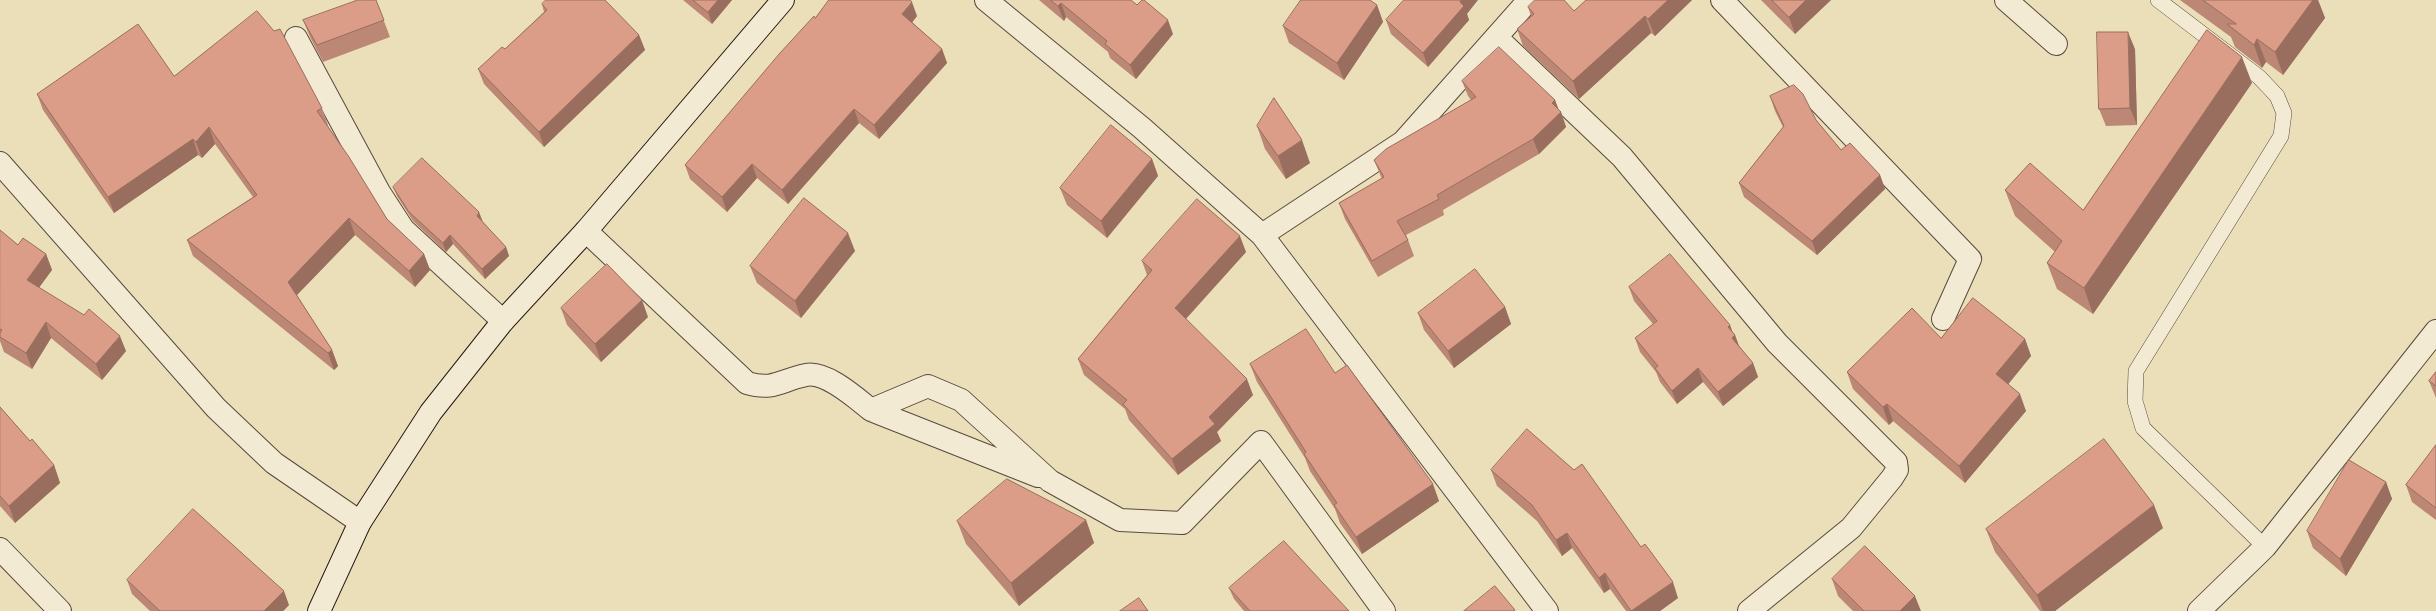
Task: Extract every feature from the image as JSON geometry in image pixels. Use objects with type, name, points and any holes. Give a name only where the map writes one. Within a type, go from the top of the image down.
[{"type":"street","points":[[319,611],[360,522],[431,412],[503,321],[586,231],[783,0]]},
{"type":"street","points":[[986,0],[1142,128],[1262,235],[1547,611]]},
{"type":"street","points":[[1262,235],[1403,142],[1529,0]]},
{"type":"street","points":[[1722,0],[1970,259],[1943,319]]},
{"type":"street","points":[[2006,0],[2056,44]]},
{"type":"street","points":[[1496,37],[1622,157],[1777,343],[1896,462],[1897,470],[1892,478],[1851,528],[1749,611]]},
{"type":"street","points":[[296,38],[379,192],[403,229],[503,321]]},
{"type":"street","points":[[0,163],[216,408],[274,463],[360,522]]},
{"type":"street","points":[[586,231],[747,383],[763,388],[808,374],[837,383],[870,410],[1050,481],[1120,520],[1182,523],[1261,442],[1384,611]]},
{"type":"street","points":[[2199,611],[2265,546],[2436,331]]},
{"type":"street","points":[[870,410],[928,386],[961,400],[1050,481]]},
{"type":"street","points":[[0,549],[60,611]]},
{"type":"lane","points":[[2158,0],[2259,77],[2277,96],[2284,112],[2281,136],[2136,371],[2135,401],[2143,428],[2265,546]]},
{"type":"building","points":[[358,0],[376,0],[384,20],[317,45],[303,20]]},
{"type":"building","points":[[546,0],[605,0],[639,35],[539,132],[478,69],[502,47],[505,49],[547,10],[542,4]]},
{"type":"building","points":[[693,0],[718,0],[708,12]]},
{"type":"building","points":[[829,0],[910,0],[912,2],[902,14],[942,49],[874,125],[854,109],[782,190],[752,164],[722,197],[685,165],[780,53],[814,16],[815,18]]},
{"type":"building","points":[[1051,0],[1131,0],[1137,5],[1144,0],[1168,20],[1130,65],[1105,44],[1107,41],[1061,3],[1058,6]]},
{"type":"building","points":[[1301,0],[1370,0],[1377,5],[1337,63],[1283,26]]},
{"type":"building","points":[[1404,0],[1461,0],[1460,2],[1464,6],[1423,53],[1386,20]]},
{"type":"building","points":[[1535,0],[1564,0],[1574,11],[1586,0],[1668,0],[1648,19],[1645,16],[1573,81],[1517,29],[1534,14],[1528,7]]},
{"type":"building","points":[[1772,0],[1806,0],[1789,17]]},
{"type":"building","points":[[2203,0],[2313,0],[2275,52],[2257,39],[2254,45],[2227,24],[2236,24]]},
{"type":"building","points":[[257,11],[274,31],[280,29],[322,108],[317,111],[349,157],[387,219],[424,254],[409,271],[349,218],[288,282],[332,350],[328,353],[187,240],[257,195],[209,127],[196,142],[193,139],[108,197],[37,94],[138,24],[174,76]]},
{"type":"building","points":[[2207,30],[2242,57],[2084,288],[2047,263],[2062,241],[2005,190],[2030,163],[2083,210]]},
{"type":"building","points":[[2097,32],[2128,32],[2130,108],[2099,109]]},
{"type":"building","points":[[1499,47],[1555,100],[1552,103],[1561,112],[1533,139],[1437,195],[1439,199],[1397,221],[1408,240],[1372,261],[1339,203],[1384,177],[1374,160],[1386,149],[1476,97],[1462,81]]},
{"type":"building","points":[[1794,85],[1803,94],[1816,120],[1841,150],[1850,143],[1880,175],[1812,241],[1739,183],[1784,126],[1770,96]]},
{"type":"building","points":[[1274,98],[1302,140],[1278,156],[1257,126]]},
{"type":"building","points":[[1111,125],[1152,159],[1101,221],[1060,188]]},
{"type":"building","points":[[422,158],[479,212],[477,216],[506,247],[482,269],[450,235],[443,243],[409,212],[393,187]]},
{"type":"building","points":[[804,198],[848,233],[795,301],[750,266]]},
{"type":"building","points":[[1197,199],[1240,236],[1175,308],[1247,379],[1209,417],[1215,424],[1172,459],[1123,404],[1127,400],[1078,359],[1152,270],[1142,261]]},
{"type":"building","points":[[0,230],[18,245],[23,238],[46,254],[27,280],[84,315],[89,309],[120,336],[96,364],[46,322],[26,353],[0,337],[2,330],[0,329]]},
{"type":"building","points":[[1670,254],[1730,325],[1728,327],[1735,335],[1732,338],[1753,363],[1718,392],[1698,368],[1672,391],[1655,368],[1658,366],[1635,338],[1657,321],[1629,287]]},
{"type":"building","points":[[607,264],[642,300],[595,344],[561,308]]},
{"type":"building","points":[[1475,269],[1505,307],[1448,351],[1418,313]]},
{"type":"building","points":[[1973,298],[2025,339],[1996,374],[2020,394],[1959,466],[1887,404],[1883,407],[1847,372],[1912,308],[1941,338]]},
{"type":"building","points":[[1306,329],[1335,373],[1347,365],[1433,484],[1356,537],[1334,505],[1337,503],[1304,454],[1306,452],[1250,364]]},
{"type":"building","points":[[2436,372],[2436,386],[2429,381]]},
{"type":"building","points":[[0,407],[30,441],[32,439],[54,465],[9,506],[0,496]]},
{"type":"building","points":[[1527,429],[1574,470],[1582,464],[1641,547],[1645,544],[1673,582],[1631,611],[1605,573],[1599,578],[1567,533],[1556,540],[1532,505],[1491,470]]},
{"type":"building","points":[[2104,439],[2154,505],[2037,595],[1986,529]]},
{"type":"building","points":[[2436,445],[2436,508],[2406,485]]},
{"type":"building","points":[[2349,460],[2386,482],[2340,559],[2307,531]]},
{"type":"building","points":[[1007,479],[1086,520],[1011,583],[957,521]]},
{"type":"building","points":[[193,509],[284,591],[264,611],[160,611],[127,580]]},
{"type":"building","points":[[1284,541],[1349,611],[1250,611],[1229,588]]},
{"type":"building","points":[[1865,546],[1915,596],[1900,611],[1864,611],[1832,579]]},
{"type":"building","points":[[1495,586],[1515,610],[1464,611]]},
{"type":"building","points":[[1139,598],[1148,611],[1120,611]]}]
